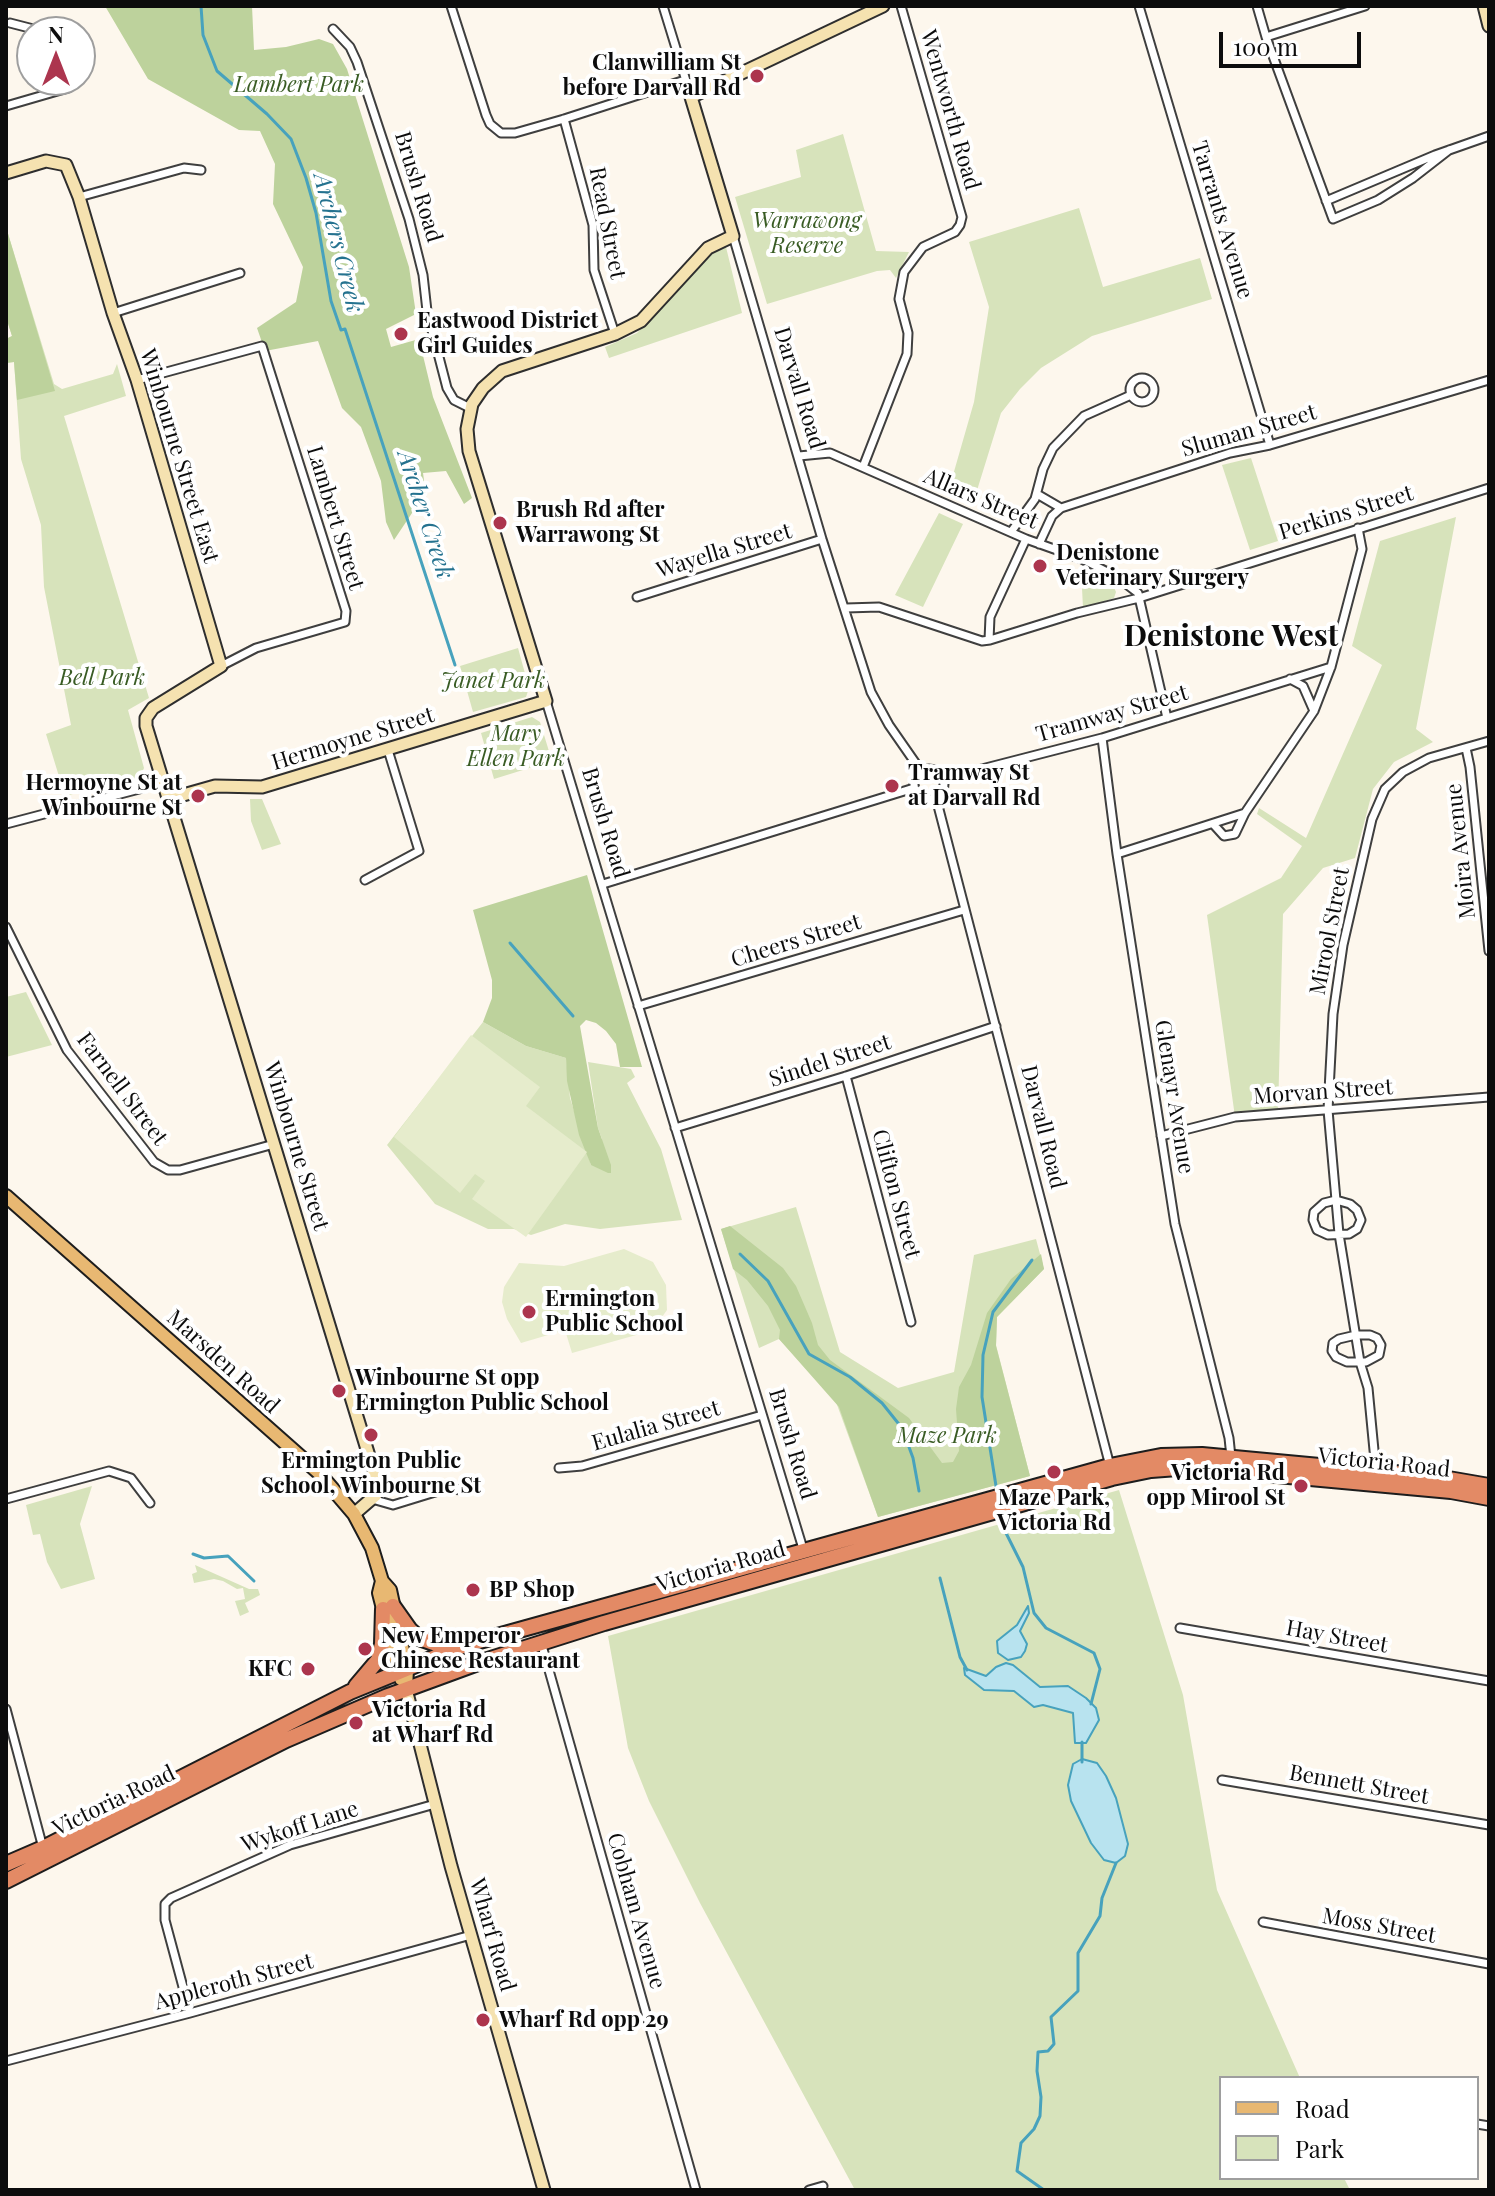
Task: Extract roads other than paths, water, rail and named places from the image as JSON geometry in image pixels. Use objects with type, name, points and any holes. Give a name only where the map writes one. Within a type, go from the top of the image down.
[{"type":"highway","name":"Victoria Road","points":[[6,1864],[350,1692],[465,1645],[1110,1466],[1161,1456],[1231,1457],[1489,1486]]},
{"type":"highway","name":"Victoria Road","points":[[6,1879],[286,1740],[406,1689],[541,1642],[951,1523],[1151,1470],[1206,1468],[1451,1491],[1489,1498]]},
{"type":"highway","points":[[388,1607],[419,1638],[436,1644],[465,1645]]},
{"type":"highway","points":[[350,1692],[378,1660],[388,1607]]},
{"type":"main road","name":"Marsden Road","points":[[6,1196],[319,1473],[354,1514],[372,1548],[382,1581],[379,1593],[388,1607],[406,1689]]},
{"type":"street","points":[[451,6],[486,115],[495,130],[508,134],[685,80]]},
{"type":"street","name":"Darvall Road","points":[[663,6],[822,539],[871,692],[889,725],[921,771]]},
{"type":"street","points":[[691,97],[883,6]]},
{"type":"street","name":"Wentworth Road","points":[[863,467],[907,354],[908,333],[899,299],[904,272],[923,247],[955,232],[960,225],[960,208],[901,6]]},
{"type":"street","name":"Tarrants Avenue","points":[[1139,6],[1270,445]]},
{"type":"street","points":[[1257,6],[1333,219],[1378,200],[1449,150]]},
{"type":"street","points":[[1266,37],[1365,6]]},
{"type":"street","points":[[1484,6],[1489,26]]},
{"type":"street","points":[[10,23],[16,25]]},
{"type":"street","name":"Brush Road","points":[[333,29],[350,47],[357,62],[409,219],[423,275],[427,311],[447,388],[454,400],[470,408],[467,429],[469,451],[804,1552]]},
{"type":"street","points":[[6,106],[40,96]]},
{"type":"street","name":"Read Street","points":[[564,119],[593,225],[594,270],[615,334]]},
{"type":"street","points":[[1326,201],[1489,136]]},
{"type":"street","name":"Winbourne Street East","points":[[6,173],[46,161],[66,165],[137,380],[221,666]]},
{"type":"street","points":[[79,197],[184,168],[201,170]]},
{"type":"street","points":[[470,408],[478,394],[502,371],[634,326],[648,315],[708,248],[733,236]]},
{"type":"street","points":[[113,313],[240,273]]},
{"type":"street","name":"Lambert Street","points":[[137,380],[262,346],[346,611],[345,622],[256,648],[221,666]]},
{"type":"street","name":"Sluman Street","points":[[1061,508],[1230,453],[1270,445],[1489,380]]},
{"type":"street","points":[[1011,532],[1037,494],[1043,469],[1053,448],[1092,411],[1131,395]]},
{"type":"street","name":"Allars Street","points":[[799,456],[830,453],[1026,539],[1082,559],[1117,577],[1138,593],[1139,598]]},
{"type":"street","name":"Perkins Street","points":[[846,608],[879,607],[982,641],[989,640],[1139,598],[1489,488]]},
{"type":"street","points":[[1037,494],[1061,508],[1052,516],[1039,544]]},
{"type":"street","points":[[1214,825],[1221,834],[1232,836],[1239,830],[1245,813],[1314,711],[1331,667],[1362,549],[1358,528]]},
{"type":"street","name":"Wayella Street","points":[[637,597],[822,539]]},
{"type":"street","points":[[989,640],[990,617],[1026,539]]},
{"type":"street","points":[[1139,598],[1167,718]]},
{"type":"street","points":[[6,824],[162,783],[146,718],[153,708],[221,666]]},
{"type":"street","name":"Tramway Street","points":[[943,779],[1102,738],[1331,667]]},
{"type":"street","points":[[1289,678],[1303,686],[1314,711]]},
{"type":"street","name":"Hermoyne Street","points":[[169,799],[215,786],[262,787],[546,701]]},
{"type":"street","name":"Glenayr Avenue","points":[[1102,738],[1175,1224],[1229,1438],[1231,1457]]},
{"type":"street","name":"Mirool Street","points":[[1376,1472],[1368,1388],[1360,1362],[1339,1234],[1328,1110],[1333,1014],[1343,945],[1372,819],[1385,789],[1403,772],[1429,758],[1489,741]]},
{"type":"street","name":"Moira Avenue","points":[[1466,748],[1489,951]]},
{"type":"street","points":[[365,880],[419,851],[388,750]]},
{"type":"street","points":[[921,771],[936,771],[943,779],[944,788],[936,798],[923,799],[914,788],[914,778],[921,771]]},
{"type":"street","name":"Winbourne Street","points":[[162,783],[373,1469],[376,1492],[372,1499]]},
{"type":"street","points":[[603,884],[914,788]]},
{"type":"street","name":"Darvall Road","points":[[936,798],[1110,1466]]},
{"type":"street","points":[[1117,854],[1245,813]]},
{"type":"street","name":"Cheers Street","points":[[638,1006],[964,910]]},
{"type":"street","name":"Farnell Street","points":[[6,927],[67,1050],[154,1162],[168,1170],[180,1170],[274,1144]]},
{"type":"street","name":"Sindel Street","points":[[675,1128],[996,1026]]},
{"type":"street","name":"Clifton Street","points":[[846,1076],[911,1322]]},
{"type":"street","name":"Morvan Street","points":[[1161,1136],[1235,1117],[1489,1097]]},
{"type":"street","points":[[1336,1200],[1350,1204],[1357,1210],[1361,1220],[1357,1229],[1349,1234],[1339,1234],[1328,1235],[1317,1230],[1314,1212],[1324,1203],[1336,1200]]},
{"type":"street","points":[[1356,1335],[1377,1338],[1381,1345],[1379,1355],[1370,1361],[1360,1362],[1347,1362],[1336,1357],[1332,1351],[1333,1343],[1356,1335]]},
{"type":"street","name":"Eulalia Street","points":[[559,1468],[582,1466],[762,1415]]},
{"type":"street","points":[[6,1499],[109,1471],[131,1478],[150,1503]]},
{"type":"street","points":[[354,1514],[372,1499],[393,1505],[445,1489],[466,1490]]},
{"type":"street","name":"Hay Street","points":[[1180,1628],[1489,1681]]},
{"type":"street","name":"Cobham Avenue","points":[[541,1642],[696,2190]]},
{"type":"street","name":"Wharf Road","points":[[406,1689],[471,1935],[544,2190]]},
{"type":"street","points":[[6,1709],[43,1848]]},
{"type":"street","name":"Bennett Street","points":[[1222,1780],[1489,1825]]},
{"type":"street","name":"Wykoff Lane","points":[[190,2013],[164,1912],[165,1904],[180,1893],[290,1845],[435,1804]]},
{"type":"street","name":"Moss Street","points":[[1263,1922],[1489,1964]]},
{"type":"street","name":"Appleroth Street","points":[[6,2061],[471,1935]]},
{"type":"street","points":[[809,2190],[823,2186]]},
{"type":"water","points":[[1028,1606],[1029,1613],[1020,1631],[1027,1644],[1025,1651],[1021,1657],[1008,1660],[998,1653],[997,1641],[1017,1625]]},
{"type":"water","points":[[1006,1663],[1013,1665],[1040,1687],[1068,1686],[1096,1708],[1099,1720],[1086,1743],[1075,1743],[1073,1713],[1043,1705],[1034,1707],[1014,1691],[984,1690],[965,1675],[964,1668],[986,1676]]},
{"type":"water","points":[[1082,1759],[1097,1763],[1116,1798],[1128,1844],[1125,1856],[1116,1863],[1104,1860],[1091,1843],[1071,1801],[1068,1785],[1073,1764]]},
{"type":"waterway","name":"Archers Creek","points":[[201,6],[203,35],[217,71],[291,139],[316,213],[331,301],[341,330],[345,329],[455,665]]},
{"type":"waterway","name":"Archer Creek","points":[[510,943],[573,1016]]},
{"type":"waterway","name":"Archer Creek","points":[[740,1254],[768,1281],[809,1354],[850,1377],[882,1403],[902,1428],[913,1458],[919,1491]]},
{"type":"waterway","name":"Archer Creek","points":[[996,1486],[982,1397],[983,1355],[993,1312],[1032,1260]]},
{"type":"waterway","name":"Archer Creek","points":[[1005,1531],[1023,1567],[1034,1613],[1046,1628],[1094,1653],[1100,1669],[1091,1704]]},
{"type":"waterway","points":[[193,1554],[204,1558],[228,1556],[254,1581]]},
{"type":"waterway","name":"Archer Creek","points":[[940,1578],[960,1657],[967,1670]]},
{"type":"waterway","name":"Archer Creek","points":[[1082,1742],[1082,1762]]},
{"type":"waterway","name":"Archer Creek","points":[[1044,2190],[1017,2171],[1021,2143],[1034,2129],[1040,2116],[1038,2052],[1048,2051],[1054,2044],[1051,2017],[1078,1991],[1078,1953],[1100,1916],[1102,1898],[1116,1863]]},
{"type":"place","name":"Clanwilliam St before Darvall Rd","points":[[757,76]]},
{"type":"place","name":"Eastwood District Girl Guides","points":[[401,334]]},
{"type":"place","name":"Brush Rd after Warrawong St","points":[[500,523]]},
{"type":"place","name":"Denistone Veterinary Surgery","points":[[1040,566]]},
{"type":"place","name":"Tramway St at Darvall Rd","points":[[892,786]]},
{"type":"place","name":"Hermoyne St at Winbourne St","points":[[198,796]]},
{"type":"place","name":"Ermington Public School","points":[[529,1312]]},
{"type":"place","name":"Winbourne St opp Ermington Public School","points":[[339,1391]]},
{"type":"place","name":"Ermington Public School, Winbourne St","points":[[371,1435]]},
{"type":"place","name":"Maze Park, Victoria Rd","points":[[1054,1472]]},
{"type":"place","name":"Victoria Rd opp Mirool St","points":[[1301,1486]]},
{"type":"place","name":"BP Shop","points":[[473,1590]]},
{"type":"place","name":"New Emperor Chinese Restaurant","points":[[365,1649]]},
{"type":"place","name":"KFC","points":[[308,1669]]},
{"type":"place","name":"Victoria Rd at Wharf Rd","points":[[356,1723]]},
{"type":"place","name":"Wharf Rd opp 29","points":[[483,2020]]},
{"type":"district","name":"Denistone West","points":[[1231,637]]},
{"type":"park label","name":"Lambert Park","points":[[299,85]]},
{"type":"park label","name":"Warrawong Reserve","points":[[807,234]]},
{"type":"park label","name":"Bell Park","points":[[102,678]]},
{"type":"park label","name":"Janet Park","points":[[493,681]]},
{"type":"park label","name":"Mary Ellen Park","points":[[516,746]]},
{"type":"park label","name":"Maze Park","points":[[947,1436]]}]
